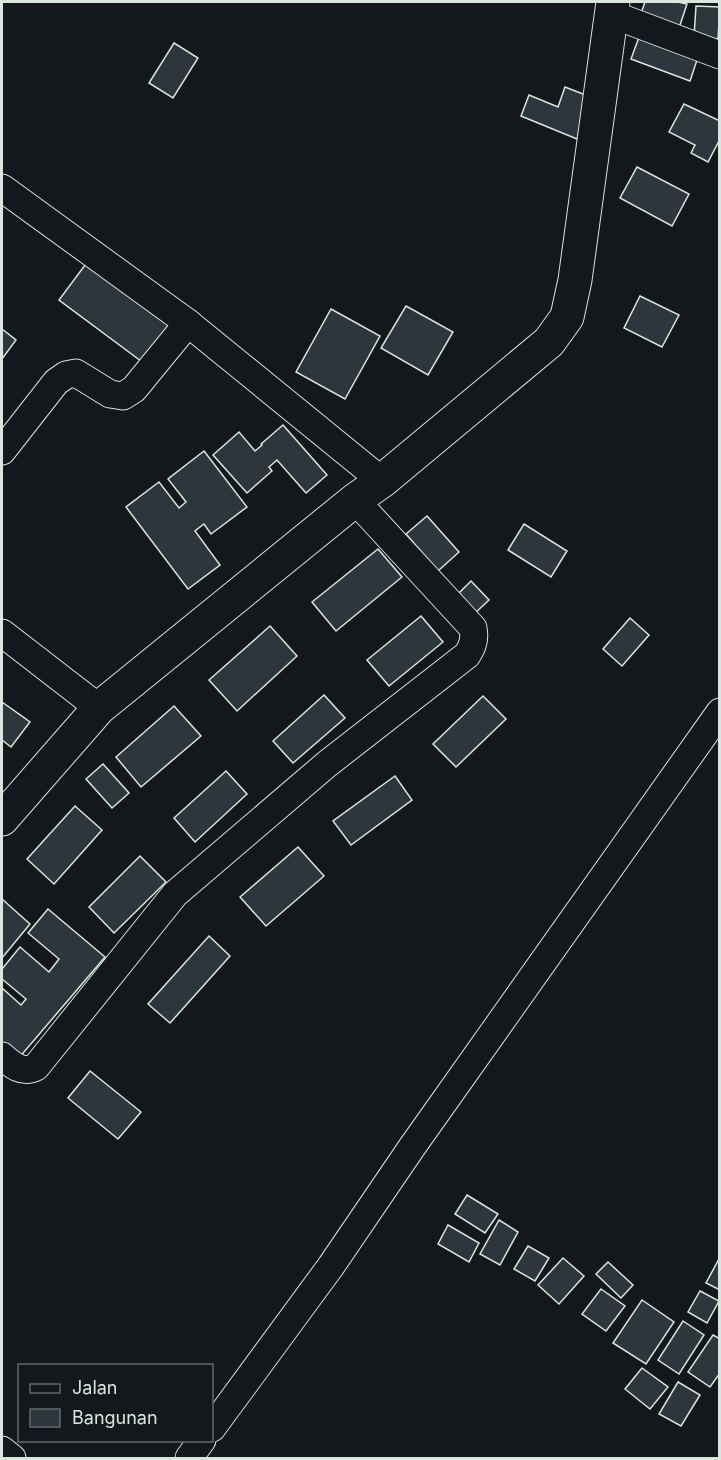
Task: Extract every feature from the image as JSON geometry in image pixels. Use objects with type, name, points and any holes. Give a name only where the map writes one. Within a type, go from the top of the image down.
[{"type":"main road","points":[[2,819],[99,708],[355,500],[382,481],[549,342],[567,317],[575,280],[612,8]]},
{"type":"street","points":[[612,8],[720,55]]},
{"type":"street","points":[[2,188],[188,323],[382,481]]},
{"type":"street","points":[[2,451],[56,382],[66,375],[76,374],[110,394],[123,396],[134,389],[188,323]]},
{"type":"street","points":[[2,1056],[15,1067],[30,1070],[36,1067],[175,894],[327,764],[467,655],[475,637],[473,628],[355,500]]},
{"type":"street","points":[[2,633],[99,708]]},
{"type":"street","points":[[213,1427],[324,1275],[720,712]]},
{"type":"street","points":[[189,1458],[201,1442]]},
{"type":"street","points":[[2,1450],[12,1458]]},
{"type":"building","points":[[645,2],[687,4],[677,34],[638,22]]},
{"type":"building","points":[[696,6],[720,7],[718,39],[694,37]]},
{"type":"building","points":[[642,29],[700,51],[690,81],[631,59]]},
{"type":"building","points":[[174,43],[198,58],[173,98],[149,83]]},
{"type":"building","points":[[565,87],[593,98],[577,139],[521,116],[529,95],[558,107]]},
{"type":"building","points":[[684,104],[720,121],[720,139],[708,162],[691,153],[695,145],[669,132]]},
{"type":"building","points":[[637,167],[689,194],[672,226],[620,198]]},
{"type":"building","points":[[88,261],[174,324],[145,364],[59,300]]},
{"type":"building","points":[[640,296],[679,315],[662,347],[624,328]]},
{"type":"building","points":[[406,306],[453,332],[428,375],[381,348]]},
{"type":"building","points":[[331,309],[380,336],[345,399],[296,372]]},
{"type":"building","points":[[2,329],[16,340],[2,359]]},
{"type":"building","points":[[283,425],[327,475],[306,493],[277,460],[269,467],[272,471],[247,493],[213,455],[239,432],[255,451]]},
{"type":"building","points":[[204,451],[247,507],[211,534],[204,524],[195,531],[220,565],[188,589],[126,507],[159,482],[179,508],[186,502],[168,479]]},
{"type":"building","points":[[427,516],[459,552],[438,571],[406,534]]},
{"type":"building","points":[[524,524],[567,551],[551,577],[508,550]]},
{"type":"building","points":[[378,549],[402,577],[336,631],[312,602]]},
{"type":"building","points":[[471,581],[489,600],[473,615],[456,596]]},
{"type":"building","points":[[421,616],[443,642],[389,686],[367,660]]},
{"type":"building","points":[[630,618],[649,635],[622,666],[603,649]]},
{"type":"building","points":[[270,626],[297,656],[237,711],[209,680]]},
{"type":"building","points":[[324,695],[345,718],[293,763],[273,741]]},
{"type":"building","points":[[483,696],[506,719],[456,767],[433,744]]},
{"type":"building","points":[[2,702],[30,722],[11,747],[2,740]]},
{"type":"building","points":[[174,706],[201,736],[141,787],[116,757]]},
{"type":"building","points":[[103,764],[129,793],[112,808],[86,779]]},
{"type":"building","points":[[226,771],[247,794],[195,842],[174,818]]},
{"type":"building","points":[[395,776],[412,800],[351,845],[333,821]]},
{"type":"building","points":[[75,806],[102,830],[54,884],[27,859]]},
{"type":"building","points":[[298,847],[324,876],[266,926],[240,897]]},
{"type":"building","points":[[140,856],[166,882],[114,933],[89,907]]},
{"type":"building","points":[[2,899],[30,924],[2,958]]},
{"type":"building","points":[[48,909],[105,957],[18,1059],[2,1045],[2,988],[21,1005],[26,999],[2,979],[2,969],[20,947],[49,972],[59,959],[28,933]]},
{"type":"building","points":[[209,936],[230,956],[170,1023],[148,1004]]},
{"type":"building","points":[[90,1071],[141,1112],[118,1139],[68,1098]]},
{"type":"building","points":[[467,1195],[498,1214],[485,1233],[455,1214]]},
{"type":"building","points":[[499,1220],[518,1232],[500,1265],[480,1254]]},
{"type":"building","points":[[448,1225],[479,1243],[469,1262],[438,1244]]},
{"type":"building","points":[[528,1246],[549,1258],[535,1281],[514,1269]]},
{"type":"building","points":[[720,1257],[720,1290],[706,1283]]},
{"type":"building","points":[[563,1258],[584,1276],[559,1304],[538,1285]]},
{"type":"building","points":[[608,1262],[633,1285],[621,1298],[596,1274]]},
{"type":"building","points":[[601,1289],[625,1306],[606,1331],[582,1314]]},
{"type":"building","points":[[700,1291],[719,1301],[707,1323],[688,1312]]},
{"type":"building","points":[[642,1300],[674,1322],[646,1364],[613,1343]]},
{"type":"building","points":[[683,1321],[704,1335],[679,1374],[658,1360]]},
{"type":"building","points":[[713,1335],[720,1339],[720,1373],[710,1387],[688,1372]]},
{"type":"building","points":[[642,1368],[668,1387],[650,1409],[625,1389]]},
{"type":"building","points":[[678,1382],[700,1395],[681,1426],[659,1414]]}]
